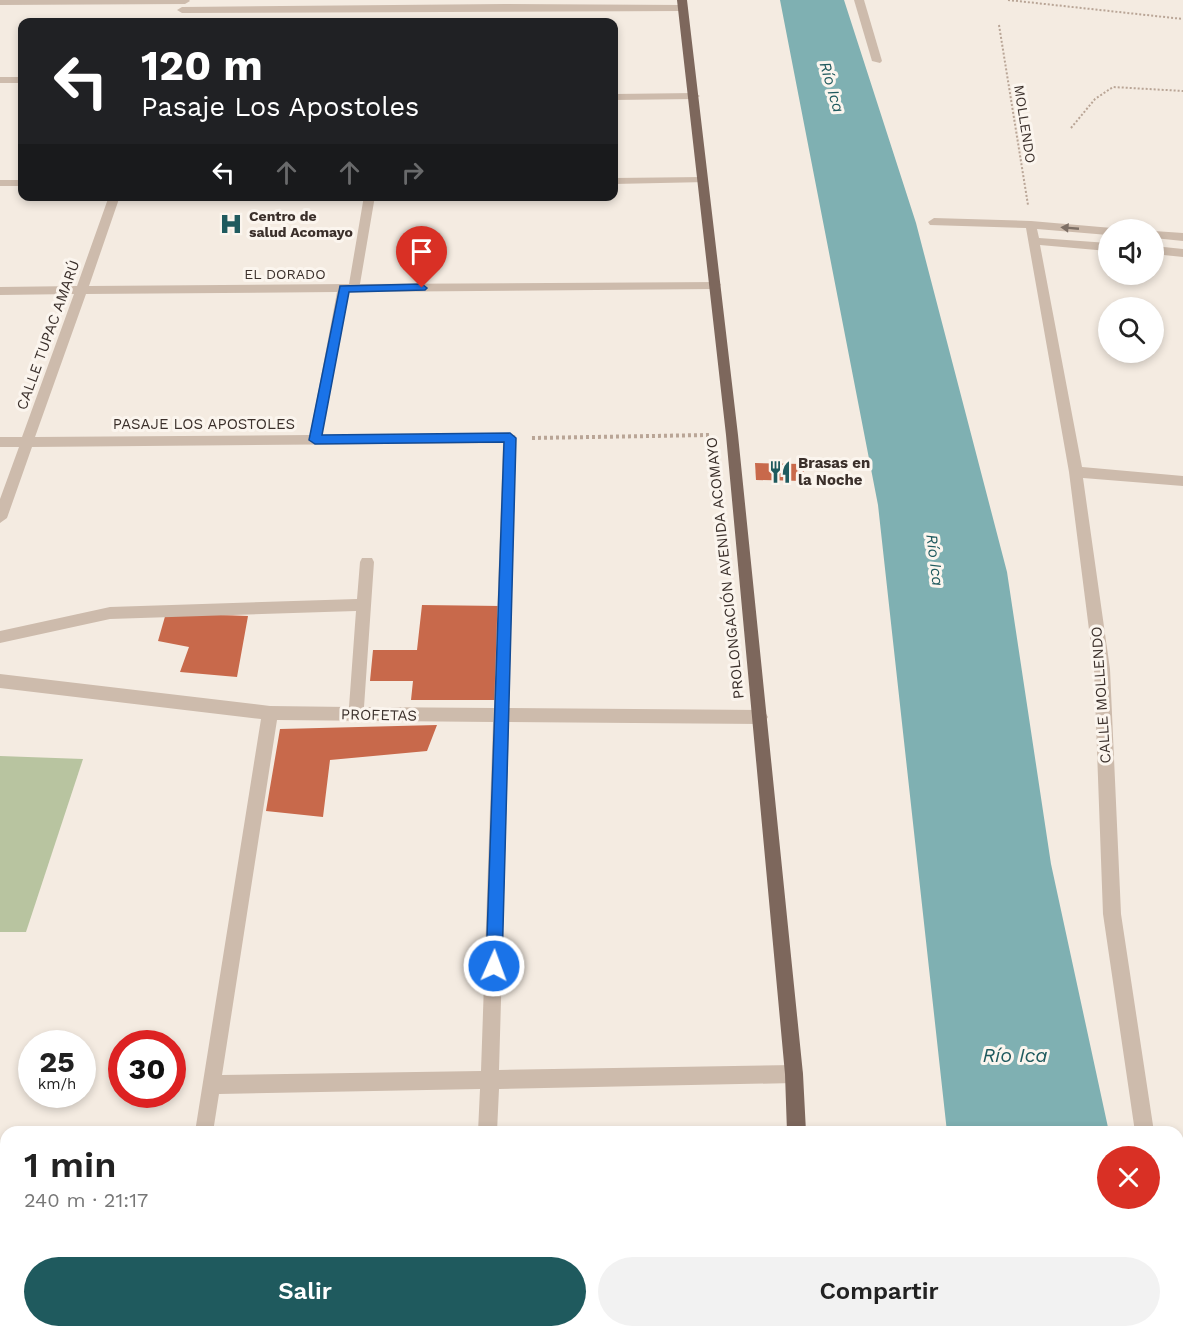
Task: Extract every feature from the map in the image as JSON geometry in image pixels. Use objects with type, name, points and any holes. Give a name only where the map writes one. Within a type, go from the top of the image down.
[{"type":"main road","name":"PROLONGACIÓN AVENIDA ACOMAYO","points":[[683,4],[732,435],[794,1074],[797,1126]]},
{"type":"street","points":[[859,0],[877,61]]},
{"type":"street","points":[[0,2],[184,4],[402,12],[505,3],[683,4]]},
{"type":"street","points":[[0,80],[18,80]]},
{"type":"street","points":[[618,97],[695,96]]},
{"type":"street","points":[[618,181],[703,180]]},
{"type":"street","points":[[0,183],[18,183]]},
{"type":"street","name":"CALLE TUPAC AMARÚ","points":[[0,519],[113,201]]},
{"type":"street","points":[[315,440],[369,201]]},
{"type":"street","points":[[934,222],[1031,225],[1098,230]]},
{"type":"street","name":"CALLE MOLLENDO","points":[[1031,225],[1076,472],[1102,669],[1112,914],[1143,1126]]},
{"type":"street","points":[[1164,236],[1183,237]]},
{"type":"street","points":[[1034,241],[1098,246]]},
{"type":"street","points":[[1164,251],[1183,253]]},
{"type":"street","name":"EL DORADO","points":[[0,291],[715,285]]},
{"type":"street","points":[[488,1126],[510,438]]},
{"type":"street","name":"PASAJE LOS APOSTOLES","points":[[0,442],[510,438]]},
{"type":"street","points":[[1076,472],[1183,481]]},
{"type":"street","points":[[356,714],[367,562]]},
{"type":"street","points":[[0,636],[110,613],[363,605]]},
{"type":"street","name":"PROFETAS","points":[[0,681],[270,713],[760,717]]},
{"type":"street","points":[[205,1126],[270,713]]},
{"type":"street","points":[[212,1085],[794,1074]]},
{"type":"path","points":[[1008,0],[1183,19]]},
{"type":"path","name":"MOLLENDO","points":[[999,25],[1031,225]]},
{"type":"path","points":[[1071,128],[1095,98],[1113,87],[1183,91]]},
{"type":"path","points":[[510,438],[732,435]]},
{"type":"green space","points":[[0,756],[83,759],[26,932],[0,932]]},
{"type":"water","name":"Río Ica","points":[[780,0],[844,0],[916,223],[1007,572],[1051,864],[1108,1126],[946,1126],[878,505]]},
{"type":"building","name":"Brasas en la Noche","points":[[755,463],[803,464],[805,481],[756,480]]},
{"type":"building","points":[[422,605],[501,606],[495,700],[411,700],[413,681],[370,681],[373,650],[417,650]]},
{"type":"building","points":[[166,613],[248,616],[237,677],[180,672],[189,647],[158,641]]},
{"type":"building","points":[[437,725],[427,751],[330,760],[323,817],[266,811],[280,729]]},
{"type":"place","name":"Centro de salud Acomayo","points":[[231,224]]},
{"type":"place","name":"Brasas en la Noche","points":[[780,472]]},
{"type":"route","points":[[422,288],[344,288],[315,440],[510,438],[494,966]]}]
